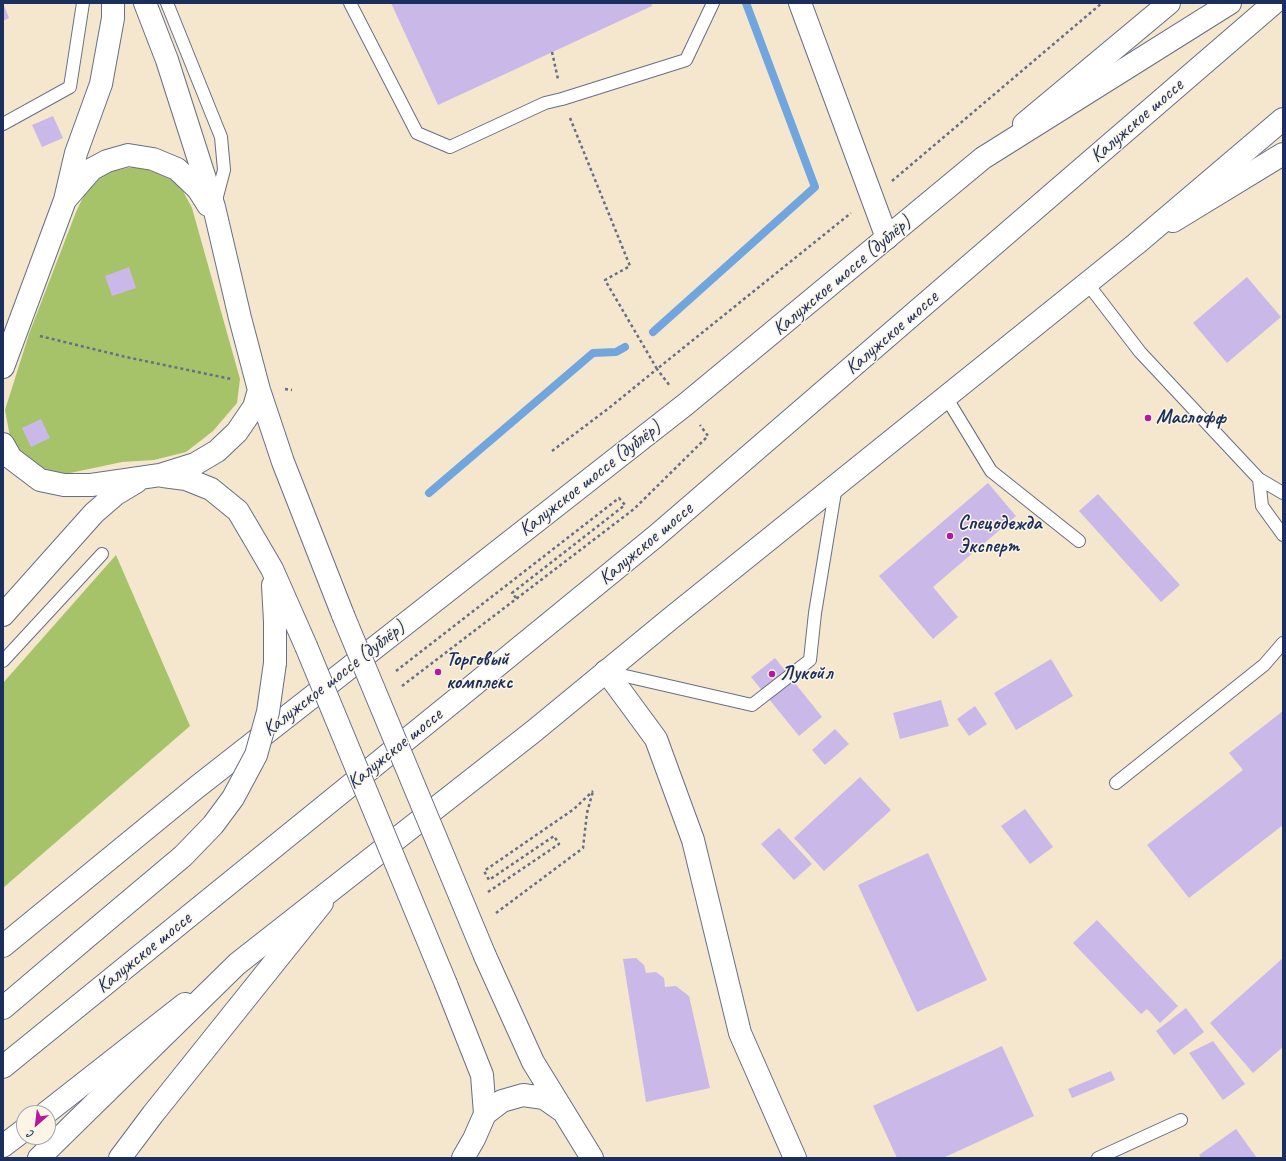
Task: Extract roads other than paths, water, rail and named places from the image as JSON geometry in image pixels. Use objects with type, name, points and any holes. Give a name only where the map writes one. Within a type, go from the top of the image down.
[{"type":"main road","points":[[3,378],[6,362],[17,330],[65,200],[76,152],[101,84],[113,18],[113,3]]},
{"type":"main road","points":[[145,3],[167,60],[216,214],[240,318],[259,387],[283,462],[343,615],[485,956],[532,1062],[592,1158]]},
{"type":"main road","points":[[800,3],[887,238]]},
{"type":"main road","name":"Калужское шоссе (дублёр)","points":[[3,946],[196,786],[686,404],[1169,3]]},
{"type":"main road","points":[[983,158],[1230,3]]},
{"type":"main road","name":"Калужское шоссе","points":[[3,1067],[454,702],[656,536],[1274,3]]},
{"type":"main road","points":[[56,1105],[534,731],[1136,244],[1283,118]]},
{"type":"main road","points":[[1136,244],[1283,154]]},
{"type":"main road","points":[[65,200],[92,169],[128,155],[153,159],[177,169],[198,189],[216,214]]},
{"type":"main road","points":[[3,444],[12,458],[40,480],[64,485],[91,485],[150,477],[195,464],[217,452],[237,432],[250,414],[254,407],[259,387]]},
{"type":"main road","points":[[3,615],[94,513],[116,494],[150,477],[186,479],[211,489],[238,512],[272,569],[306,646],[446,984],[482,1075],[485,1114],[474,1148],[463,1158]]},
{"type":"main road","points":[[3,1008],[183,856],[213,825],[233,798],[256,755],[268,712],[274,663],[276,622],[272,569]]},
{"type":"main road","points":[[606,672],[656,739],[693,840],[740,1033],[795,1158]]},
{"type":"main road","points":[[120,1158],[153,1114],[333,888]]},
{"type":"main road","points":[[39,1158],[237,964]]},
{"type":"main road","points":[[485,1114],[502,1101],[522,1095],[544,1098],[562,1111]]},
{"type":"main road","points":[[138,1158],[153,1114]]},
{"type":"main road","points":[[576,1134],[578,1152],[576,1158]]},
{"type":"main road","points":[[3,1146],[16,1136]]},
{"type":"lane","points":[[3,124],[70,87],[83,3]]},
{"type":"lane","points":[[167,3],[221,137],[224,170],[216,214]]},
{"type":"lane","points":[[350,3],[417,134],[450,147],[545,103],[686,60],[713,3]]},
{"type":"lane","points":[[1087,283],[1140,352],[1259,479],[1283,494]]},
{"type":"lane","points":[[946,397],[991,471],[1079,542]]},
{"type":"lane","points":[[1259,479],[1262,506],[1283,535]]},
{"type":"lane","points":[[606,672],[752,705],[810,660],[815,613],[837,485]]},
{"type":"lane","points":[[3,661],[102,554]]},
{"type":"lane","points":[[1116,783],[1264,665],[1283,643]]},
{"type":"lane","points":[[1098,1158],[1181,1120]]},
{"type":"waterway","points":[[653,332],[815,187],[746,3]]},
{"type":"waterway","points":[[429,493],[593,353],[616,352],[625,347]]},
{"type":"place","name":"Маслофф","points":[[1148,418]]},
{"type":"place","name":"Спецодежда Эксперт","points":[[950,536]]},
{"type":"place","name":"Торговый комплекс","points":[[438,672]]},
{"type":"place","name":"Лукойл","points":[[772,674]]}]
